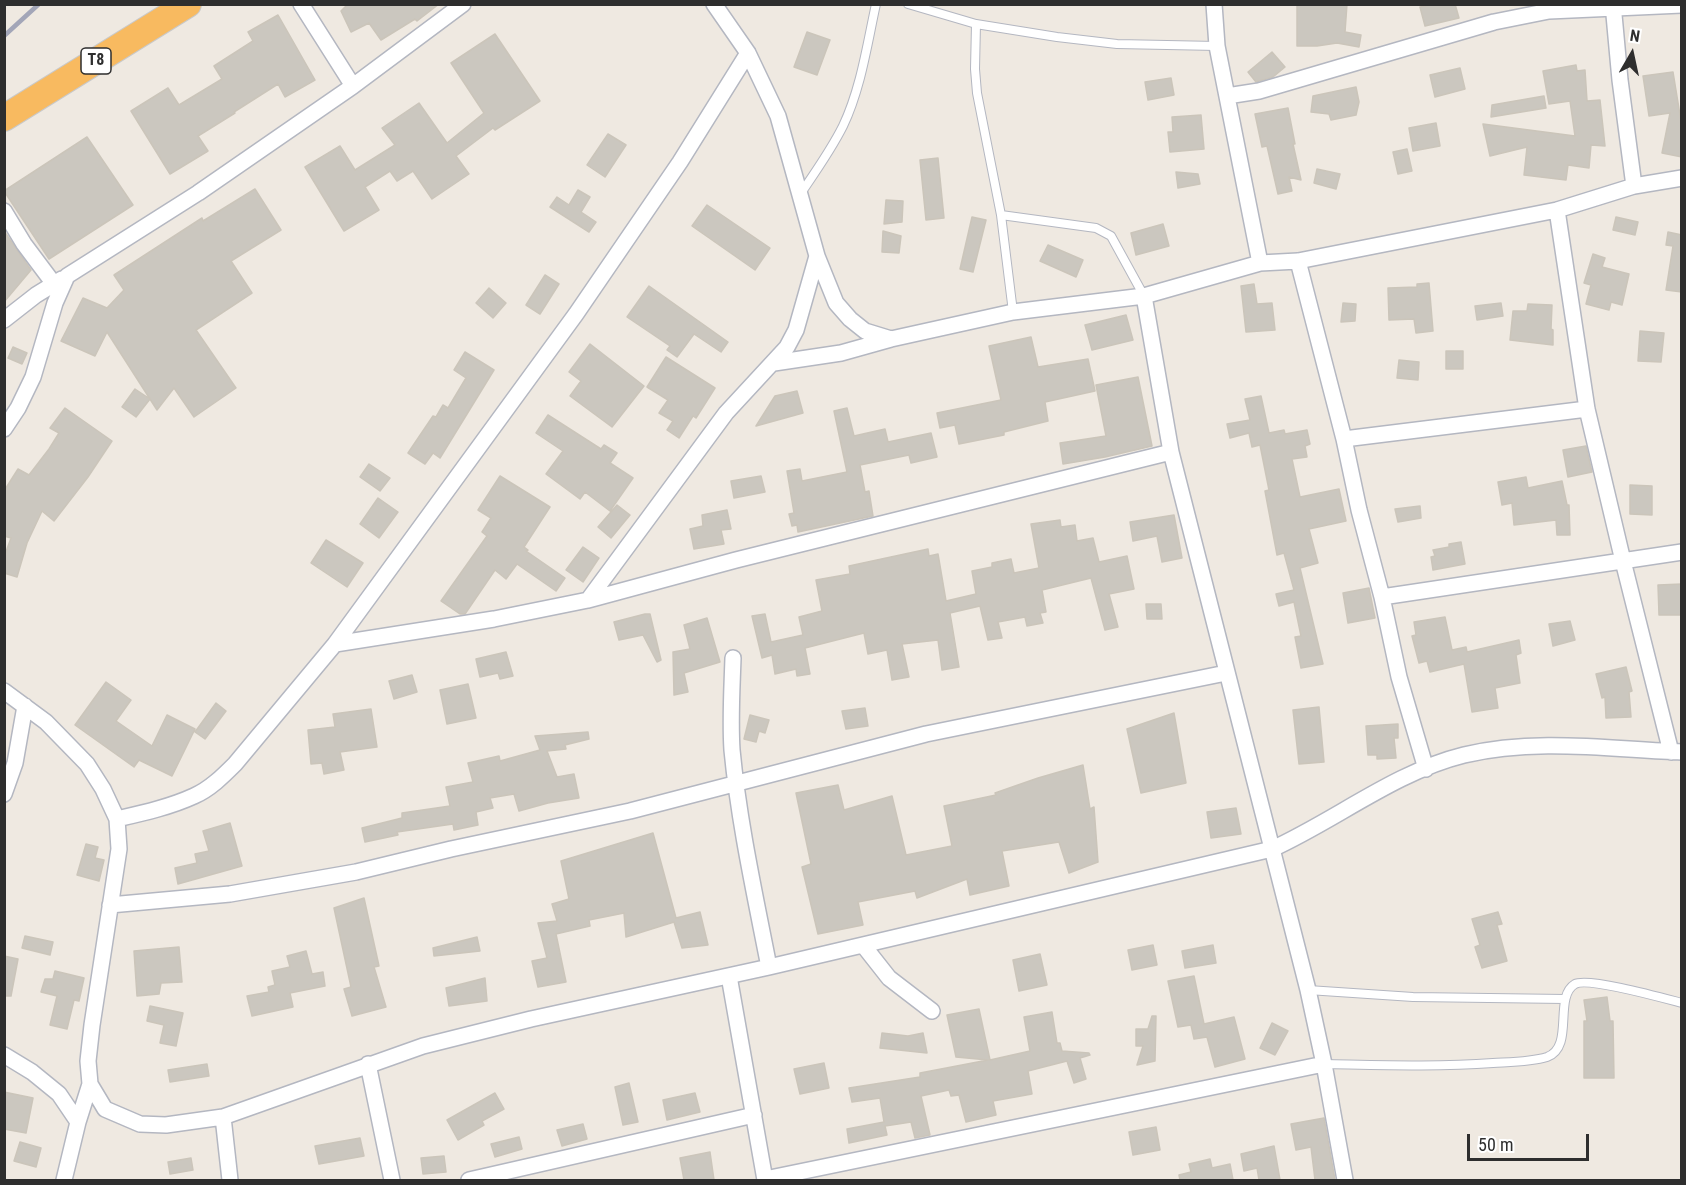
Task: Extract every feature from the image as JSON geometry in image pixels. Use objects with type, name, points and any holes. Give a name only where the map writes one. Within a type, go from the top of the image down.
[{"type":"highway","name":"T8","points":[[4,118],[188,4]]},
{"type":"street","points":[[301,4],[353,86]]},
{"type":"street","points":[[4,320],[60,280],[198,193],[353,86],[463,4]]},
{"type":"street","points":[[714,4],[748,53],[778,116],[817,256],[836,303],[865,331],[891,339]]},
{"type":"street","points":[[1214,4],[1217,46],[1260,263]]},
{"type":"street","points":[[1227,96],[1259,91],[1494,21],[1549,10],[1682,5]]},
{"type":"street","points":[[1613,6],[1634,186]]},
{"type":"street","points":[[117,819],[159,809],[196,795],[216,782],[235,764],[335,644],[576,314],[680,162],[748,53]]},
{"type":"street","points":[[774,363],[833,354],[1013,312],[1144,296],[1260,263],[1298,261],[1557,210],[1634,186],[1682,178]]},
{"type":"street","points":[[4,210],[24,244],[60,280]]},
{"type":"street","points":[[90,1084],[105,1108],[140,1124],[166,1125],[223,1117],[423,1046],[531,1019],[769,967],[1272,849],[1303,835],[1379,790],[1462,755],[1502,748],[1568,746],[1676,752],[1623,561],[1587,409],[1557,210]]},
{"type":"street","points":[[588,600],[726,412],[746,388],[774,363],[787,347],[796,330],[817,256]]},
{"type":"street","points":[[1298,261],[1344,439],[1399,677],[1426,769]]},
{"type":"street","points":[[4,429],[18,408],[33,376],[60,280]]},
{"type":"street","points":[[1144,296],[1171,452],[1308,990],[1345,1180]]},
{"type":"street","points":[[1344,439],[1587,409]]},
{"type":"street","points":[[335,644],[494,619],[588,600],[736,560],[1171,452]]},
{"type":"street","points":[[1382,597],[1682,552]]},
{"type":"street","points":[[734,658],[731,713],[732,751],[751,875],[769,967]]},
{"type":"street","points":[[110,905],[230,894],[356,872],[451,849],[630,811],[926,734],[1226,673]]},
{"type":"street","points":[[4,691],[46,722],[87,764],[103,789],[117,819],[119,849],[92,1025],[88,1060],[90,1084],[64,1180]]},
{"type":"street","points":[[4,794],[15,763],[25,706]]},
{"type":"street","points":[[863,945],[890,978],[932,1011]]},
{"type":"street","points":[[729,976],[765,1180],[1324,1064]]},
{"type":"street","points":[[4,1055],[32,1072],[59,1094],[78,1122]]},
{"type":"street","points":[[368,1064],[392,1180]]},
{"type":"street","points":[[469,1180],[754,1115]]},
{"type":"street","points":[[223,1117],[230,1180]]},
{"type":"lane","points":[[801,193],[826,158],[843,124],[856,91],[876,4]]},
{"type":"lane","points":[[908,4],[976,24],[1117,44],[1217,46]]},
{"type":"lane","points":[[976,24],[977,93],[1000,215],[1013,312]]},
{"type":"lane","points":[[1000,215],[1096,228],[1111,236],[1144,296]]},
{"type":"lane","points":[[1324,1064],[1449,1066],[1550,1056],[1560,1044],[1565,999],[1568,991],[1576,983],[1593,982],[1682,1003]]},
{"type":"lane","points":[[1308,990],[1413,997],[1565,999]]},
{"type":"building","points":[[348,4],[439,4],[417,21],[415,19],[381,40],[369,23],[351,32],[341,11]]},
{"type":"building","points":[[1297,4],[1347,4],[1345,32],[1361,35],[1359,47],[1337,43],[1297,46]]},
{"type":"building","points":[[1455,4],[1459,18],[1425,26],[1420,7]]},
{"type":"building","points":[[278,15],[315,80],[285,97],[278,84],[234,112],[198,136],[208,151],[170,174],[131,111],[168,88],[179,105],[222,79],[214,66],[253,41],[248,32]]},
{"type":"building","points":[[807,32],[830,40],[817,75],[794,67]]},
{"type":"building","points":[[495,34],[540,101],[495,130],[493,128],[456,156],[469,174],[432,199],[413,171],[397,181],[390,171],[365,187],[379,210],[344,231],[305,167],[340,146],[355,170],[395,145],[382,128],[419,103],[447,143],[484,113],[451,63]]},
{"type":"building","points":[[1272,52],[1285,67],[1273,77],[1256,82],[1248,72]]},
{"type":"building","points":[[1576,65],[1577,71],[1585,70],[1587,101],[1600,100],[1605,146],[1591,145],[1589,168],[1568,165],[1566,180],[1524,175],[1527,147],[1490,156],[1483,124],[1575,136],[1570,101],[1549,104],[1543,71]]},
{"type":"building","points":[[1460,68],[1465,89],[1435,97],[1430,75]]},
{"type":"building","points":[[1673,72],[1682,127],[1682,157],[1662,153],[1670,113],[1649,116],[1643,76]]},
{"type":"building","points":[[1171,78],[1174,95],[1148,100],[1145,82]]},
{"type":"building","points":[[1356,87],[1359,102],[1356,115],[1331,120],[1329,114],[1311,112],[1313,96]]},
{"type":"building","points":[[1544,96],[1546,108],[1491,117],[1492,105]]},
{"type":"building","points":[[1288,108],[1301,180],[1289,177],[1292,191],[1278,194],[1267,146],[1262,147],[1255,114]]},
{"type":"building","points":[[1201,115],[1204,149],[1170,152],[1168,132],[1173,132],[1172,117]]},
{"type":"building","points":[[1436,123],[1440,146],[1413,151],[1409,128]]},
{"type":"building","points":[[608,134],[626,145],[605,177],[587,165]]},
{"type":"building","points":[[87,137],[133,205],[49,259],[4,191]]},
{"type":"building","points":[[1407,149],[1412,171],[1398,174],[1393,152]]},
{"type":"building","points":[[938,158],[944,218],[926,220],[920,160]]},
{"type":"building","points":[[1317,169],[1340,174],[1336,189],[1314,183]]},
{"type":"building","points":[[1176,172],[1198,174],[1200,184],[1178,188]]},
{"type":"building","points":[[255,189],[281,230],[231,261],[252,293],[196,330],[236,388],[194,417],[174,388],[157,410],[107,332],[95,356],[61,341],[83,298],[107,308],[124,290],[114,275],[202,218],[203,221]]},
{"type":"building","points":[[578,190],[590,197],[581,212],[596,222],[589,232],[550,207],[557,197],[569,205]]},
{"type":"building","points":[[886,200],[903,201],[902,222],[884,224]]},
{"type":"building","points":[[707,205],[770,248],[755,270],[692,226]]},
{"type":"building","points":[[972,217],[986,220],[973,272],[960,269]]},
{"type":"building","points":[[1616,217],[1638,222],[1635,235],[1613,230]]},
{"type":"building","points":[[1163,224],[1169,246],[1136,255],[1131,233]]},
{"type":"building","points":[[4,231],[31,270],[4,302]]},
{"type":"building","points":[[883,231],[901,236],[899,253],[882,252]]},
{"type":"building","points":[[1668,232],[1682,235],[1682,292],[1666,290],[1673,246],[1666,245]]},
{"type":"building","points":[[1048,245],[1083,260],[1076,277],[1040,261]]},
{"type":"building","points":[[1593,254],[1605,258],[1602,267],[1629,274],[1622,305],[1611,302],[1609,310],[1586,304],[1591,285],[1584,283]]},
{"type":"building","points":[[545,275],[559,284],[540,314],[526,305]]},
{"type":"building","points":[[1429,283],[1433,331],[1416,333],[1414,319],[1389,320],[1388,288],[1417,287],[1417,284]]},
{"type":"building","points":[[1254,284],[1257,304],[1272,303],[1275,330],[1246,332],[1241,286]]},
{"type":"building","points":[[649,286],[728,342],[721,352],[694,334],[677,357],[667,350],[670,346],[627,317]]},
{"type":"building","points":[[489,288],[506,303],[493,318],[476,303]]},
{"type":"building","points":[[1343,303],[1356,304],[1355,321],[1341,322]]},
{"type":"building","points":[[1501,303],[1503,316],[1477,320],[1475,306]]},
{"type":"building","points":[[1528,304],[1552,305],[1553,345],[1510,340],[1513,311],[1527,311]]},
{"type":"building","points":[[1126,315],[1133,340],[1092,350],[1085,325]]},
{"type":"building","points":[[1640,331],[1664,333],[1661,362],[1638,361]]},
{"type":"building","points":[[1031,337],[1038,367],[1088,359],[1095,391],[1045,402],[1048,421],[1004,432],[1004,435],[959,444],[955,425],[940,428],[937,413],[1001,400],[989,346]]},
{"type":"building","points":[[590,344],[644,386],[612,427],[570,396],[581,381],[569,372]]},
{"type":"building","points":[[13,347],[27,353],[22,364],[8,358]]},
{"type":"building","points":[[1446,351],[1463,351],[1463,369],[1446,369]]},
{"type":"building","points":[[465,352],[494,370],[440,458],[433,453],[425,464],[408,453],[433,416],[436,417],[443,405],[448,408],[466,378],[454,370]]},
{"type":"building","points":[[666,357],[715,388],[696,418],[693,416],[679,438],[667,430],[673,421],[659,413],[668,400],[647,387]]},
{"type":"building","points":[[1399,360],[1419,362],[1418,380],[1397,378]]},
{"type":"building","points":[[1138,377],[1152,446],[1063,464],[1060,443],[1106,436],[1096,385]]},
{"type":"building","points":[[135,389],[150,399],[136,417],[122,407]]},
{"type":"building","points":[[797,391],[803,413],[756,426],[775,396]]},
{"type":"building","points":[[1261,396],[1269,433],[1284,430],[1285,434],[1307,430],[1310,444],[1305,446],[1307,457],[1292,459],[1300,497],[1339,489],[1346,521],[1309,529],[1318,563],[1300,568],[1323,664],[1301,668],[1295,637],[1301,636],[1294,602],[1279,606],[1276,594],[1294,590],[1284,553],[1277,555],[1265,491],[1269,490],[1260,445],[1252,447],[1249,433],[1230,438],[1227,424],[1250,420],[1245,399]]},
{"type":"building","points":[[65,408],[112,441],[54,521],[42,511],[27,543],[17,577],[4,573],[4,557],[11,538],[4,536],[4,491],[18,469],[29,475],[49,449],[59,433],[50,428]]},
{"type":"building","points":[[847,408],[854,436],[885,429],[888,442],[931,433],[937,457],[911,463],[909,455],[860,465],[865,492],[869,491],[873,516],[798,532],[797,525],[792,526],[789,514],[794,513],[787,471],[800,469],[802,481],[847,472],[834,411]]},
{"type":"building","points":[[548,415],[601,449],[604,445],[617,453],[610,463],[633,478],[610,511],[585,492],[580,499],[546,474],[563,451],[536,433]]},
{"type":"building","points":[[1586,446],[1592,472],[1568,477],[1563,450]]},
{"type":"building","points":[[369,464],[390,478],[380,491],[360,477]]},
{"type":"building","points":[[500,476],[550,507],[524,547],[528,550],[526,551],[565,578],[556,591],[517,564],[506,579],[495,570],[465,614],[460,614],[441,601],[487,536],[482,532],[491,518],[478,510]]},
{"type":"building","points":[[761,476],[765,492],[734,498],[731,481]]},
{"type":"building","points":[[1526,477],[1528,488],[1562,481],[1567,505],[1569,505],[1570,535],[1557,535],[1556,520],[1514,525],[1512,503],[1502,505],[1498,482]]},
{"type":"building","points":[[1630,485],[1652,486],[1652,515],[1630,514]]},
{"type":"building","points":[[378,498],[398,512],[379,538],[360,524]]},
{"type":"building","points":[[617,505],[630,515],[611,538],[598,527]]},
{"type":"building","points":[[1420,506],[1421,518],[1398,522],[1395,509]]},
{"type":"building","points":[[727,510],[731,529],[721,530],[724,544],[694,549],[690,529],[703,526],[702,515]]},
{"type":"building","points":[[1174,515],[1182,558],[1162,562],[1157,536],[1133,541],[1130,522]]},
{"type":"building","points":[[1060,520],[1061,527],[1075,525],[1077,541],[1093,538],[1099,562],[1127,556],[1134,589],[1109,594],[1118,627],[1105,630],[1091,578],[1042,590],[1046,612],[1040,613],[1043,623],[1027,626],[1025,617],[998,622],[1002,638],[988,640],[980,606],[950,613],[959,667],[942,670],[938,640],[902,644],[909,677],[892,680],[887,650],[868,654],[864,633],[805,648],[810,674],[797,676],[796,669],[775,674],[772,655],[762,658],[752,616],[765,614],[771,642],[803,635],[799,617],[822,611],[816,580],[850,574],[849,566],[928,549],[929,556],[938,554],[946,601],[976,594],[972,571],[992,567],[992,563],[1011,559],[1014,573],[1039,568],[1031,524]]},
{"type":"building","points":[[326,540],[363,563],[347,587],[311,563]]},
{"type":"building","points":[[1461,542],[1465,564],[1433,570],[1431,557],[1435,556],[1433,550]]},
{"type":"building","points":[[583,547],[599,558],[583,582],[566,570]]},
{"type":"building","points":[[1682,584],[1682,615],[1659,615],[1658,585]]},
{"type":"building","points":[[1369,588],[1375,618],[1348,623],[1343,593]]},
{"type":"building","points":[[1146,604],[1161,604],[1162,619],[1147,619]]},
{"type":"building","points":[[650,614],[661,660],[657,662],[643,635],[619,640],[614,622]]},
{"type":"building","points":[[1445,617],[1452,650],[1466,647],[1467,652],[1519,640],[1521,653],[1516,655],[1520,683],[1495,688],[1498,708],[1472,712],[1464,664],[1430,672],[1427,661],[1419,663],[1412,636],[1416,635],[1414,622]]},
{"type":"building","points":[[707,618],[720,662],[684,673],[688,692],[674,695],[673,652],[690,649],[684,625]]},
{"type":"building","points":[[1570,621],[1575,640],[1553,646],[1549,624]]},
{"type":"building","points":[[506,652],[513,676],[500,679],[498,673],[480,677],[476,659]]},
{"type":"building","points":[[1626,667],[1632,691],[1629,692],[1631,717],[1606,718],[1605,697],[1602,698],[1596,674]]},
{"type":"building","points":[[412,675],[417,692],[394,699],[389,681]]},
{"type":"building","points":[[106,682],[131,700],[116,721],[152,746],[167,715],[195,729],[172,776],[139,760],[134,767],[75,725]]},
{"type":"building","points":[[468,684],[476,718],[447,724],[440,690]]},
{"type":"building","points":[[216,703],[226,711],[205,739],[195,732]]},
{"type":"building","points":[[1319,707],[1324,762],[1299,764],[1293,710]]},
{"type":"building","points":[[865,708],[868,726],[846,729],[842,711]]},
{"type":"building","points":[[371,709],[377,747],[340,752],[344,770],[324,774],[322,763],[311,764],[308,730],[335,727],[333,714]]},
{"type":"building","points":[[1174,713],[1186,783],[1141,793],[1127,729]]},
{"type":"building","points":[[750,715],[769,720],[765,733],[759,731],[756,742],[744,739]]},
{"type":"building","points":[[1398,724],[1398,738],[1394,738],[1396,758],[1377,759],[1377,755],[1368,755],[1366,726]]},
{"type":"building","points":[[588,732],[589,739],[565,745],[566,749],[547,751],[557,777],[574,774],[579,798],[519,811],[514,794],[490,798],[493,808],[476,812],[478,825],[454,830],[453,824],[397,832],[398,835],[365,842],[362,828],[402,818],[402,813],[450,806],[446,787],[473,782],[468,763],[499,756],[500,761],[540,750],[535,736]]},
{"type":"building","points":[[1083,765],[1090,809],[1094,807],[1098,862],[1069,873],[1059,842],[1002,851],[1009,886],[970,895],[967,879],[917,898],[915,891],[858,902],[863,925],[818,934],[802,867],[811,864],[796,793],[838,785],[844,810],[892,796],[906,855],[952,846],[944,806],[996,795],[995,793],[1038,778]]},
{"type":"building","points":[[1236,808],[1241,834],[1211,838],[1207,812]]},
{"type":"building","points":[[230,823],[242,866],[178,884],[175,868],[197,863],[195,854],[209,851],[203,831]]},
{"type":"building","points":[[653,833],[676,918],[700,912],[708,945],[682,948],[674,922],[626,937],[624,913],[589,920],[590,926],[556,934],[566,982],[538,987],[532,961],[547,958],[538,923],[557,921],[552,904],[569,899],[561,861]]},
{"type":"building","points":[[86,844],[98,847],[95,858],[104,860],[99,881],[77,875]]},
{"type":"building","points":[[364,898],[379,966],[374,967],[386,1007],[352,1016],[344,989],[351,987],[334,908]]},
{"type":"building","points":[[1498,912],[1502,924],[1497,925],[1507,961],[1482,968],[1475,947],[1480,945],[1472,919]]},
{"type":"building","points":[[25,936],[53,942],[50,955],[22,948]]},
{"type":"building","points":[[477,937],[480,951],[434,956],[433,948]]},
{"type":"building","points":[[1153,945],[1157,965],[1132,970],[1128,950]]},
{"type":"building","points":[[1213,945],[1216,963],[1185,968],[1182,951]]},
{"type":"building","points":[[179,947],[182,982],[161,983],[159,994],[137,996],[134,951]]},
{"type":"building","points":[[306,951],[312,974],[323,972],[325,986],[290,993],[293,1007],[252,1016],[247,996],[269,992],[268,987],[275,985],[272,971],[290,967],[287,956]]},
{"type":"building","points":[[1040,954],[1047,985],[1019,991],[1013,960]]},
{"type":"building","points":[[4,956],[18,959],[11,996],[4,996]]},
{"type":"building","points":[[55,971],[84,978],[79,1001],[74,1000],[67,1029],[50,1025],[57,996],[41,992],[45,979],[53,979]]},
{"type":"building","points":[[1194,976],[1204,1024],[1234,1017],[1245,1059],[1215,1067],[1207,1037],[1194,1039],[1191,1025],[1178,1027],[1168,981]]},
{"type":"building","points":[[485,978],[487,1001],[449,1006],[446,988]]},
{"type":"building","points":[[1607,997],[1610,1021],[1613,1021],[1614,1078],[1584,1078],[1584,1021],[1587,1021],[1584,1000]]},
{"type":"building","points":[[150,1006],[183,1013],[176,1046],[160,1043],[164,1025],[147,1021]]},
{"type":"building","points":[[979,1009],[990,1060],[1030,1051],[1024,1017],[1052,1012],[1057,1043],[1060,1043],[1062,1051],[1089,1053],[1090,1055],[1080,1058],[1086,1079],[1074,1083],[1067,1061],[1028,1071],[1032,1094],[993,1101],[996,1115],[966,1122],[959,1095],[951,1096],[949,1090],[921,1096],[930,1135],[915,1138],[911,1122],[885,1126],[887,1135],[849,1143],[847,1129],[884,1122],[880,1098],[852,1102],[849,1088],[920,1077],[920,1073],[988,1060],[956,1057],[947,1015]]},
{"type":"building","points":[[1152,1016],[1156,1016],[1155,1061],[1137,1065],[1143,1046],[1136,1046],[1136,1029],[1148,1029]]},
{"type":"building","points":[[1272,1023],[1288,1031],[1275,1055],[1260,1048]]},
{"type":"building","points":[[882,1033],[908,1036],[923,1033],[927,1053],[880,1048]]},
{"type":"building","points":[[824,1063],[829,1088],[800,1094],[794,1069]]},
{"type":"building","points":[[207,1064],[209,1076],[170,1082],[168,1070]]},
{"type":"building","points":[[629,1083],[638,1122],[623,1125],[615,1087]]},
{"type":"building","points":[[4,1092],[33,1098],[26,1133],[4,1129]]},
{"type":"building","points":[[495,1093],[504,1109],[482,1121],[484,1125],[458,1140],[447,1120]]},
{"type":"building","points":[[695,1093],[700,1112],[667,1120],[663,1100]]},
{"type":"building","points":[[1324,1118],[1335,1180],[1315,1180],[1311,1147],[1296,1150],[1291,1124]]},
{"type":"building","points":[[583,1124],[587,1139],[562,1146],[557,1130]]},
{"type":"building","points":[[1156,1127],[1160,1150],[1133,1155],[1129,1132]]},
{"type":"building","points":[[519,1137],[522,1149],[495,1157],[491,1144]]},
{"type":"building","points":[[360,1138],[364,1156],[319,1164],[315,1146]]},
{"type":"building","points":[[20,1142],[41,1148],[36,1167],[14,1161]]},
{"type":"building","points":[[1274,1146],[1280,1180],[1259,1180],[1257,1168],[1244,1171],[1241,1154]]},
{"type":"building","points":[[710,1152],[714,1180],[684,1180],[680,1158]]},
{"type":"building","points":[[444,1156],[446,1172],[423,1174],[421,1158]]},
{"type":"building","points":[[191,1158],[193,1170],[170,1174],[168,1162]]},
{"type":"building","points":[[1210,1159],[1212,1168],[1230,1164],[1233,1180],[1180,1180],[1179,1175],[1191,1172],[1189,1164]]},
{"type":"railway","points":[[4,36],[39,4]]}]
